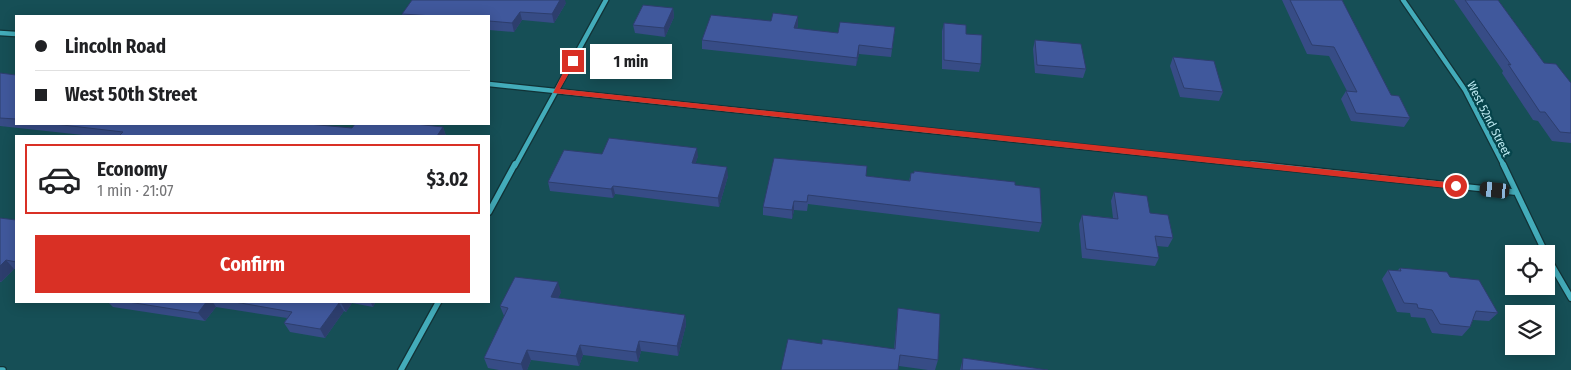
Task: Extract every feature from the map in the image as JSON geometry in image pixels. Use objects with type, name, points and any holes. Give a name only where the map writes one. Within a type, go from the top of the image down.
[{"type":"street","points":[[490,210],[606,0]]},
{"type":"street","name":"West 52nd Street","points":[[1403,0],[1448,64],[1482,121],[1514,192],[1541,245]]},
{"type":"street","points":[[0,33],[15,34]]},
{"type":"street","points":[[490,84],[1514,192]]},
{"type":"street","name":"West 52nd Street","points":[[1555,270],[1571,298]]},
{"type":"street","points":[[401,370],[438,303]]},
{"type":"building","points":[[412,0],[560,0],[552,14],[520,12],[512,23],[490,21],[490,15],[402,14]]},
{"type":"building","points":[[1290,0],[1342,0],[1391,95],[1399,96],[1410,118],[1356,113],[1346,91],[1357,92],[1334,47],[1312,45]]},
{"type":"building","points":[[1465,0],[1498,0],[1544,63],[1556,64],[1571,83],[1571,133],[1560,132],[1545,112],[1540,112],[1508,64],[1511,65]]},
{"type":"building","points":[[643,5],[673,8],[664,28],[633,25]]},
{"type":"building","points":[[773,13],[798,16],[794,28],[838,33],[840,22],[895,27],[892,49],[859,45],[857,58],[702,40],[711,15],[771,21]]},
{"type":"building","points":[[944,23],[966,25],[966,34],[982,35],[981,64],[944,60]]},
{"type":"building","points":[[1035,40],[1081,44],[1086,69],[1037,65]]},
{"type":"building","points":[[1173,57],[1214,61],[1223,92],[1184,88]]},
{"type":"building","points":[[0,73],[15,75],[15,119],[0,118]]},
{"type":"building","points":[[63,125],[319,125],[352,128],[354,125],[424,125],[443,127],[438,135],[120,135],[123,132]]},
{"type":"building","points":[[609,138],[697,148],[692,163],[727,167],[718,198],[613,186],[611,189],[548,182],[564,150],[602,154]]},
{"type":"building","points":[[774,158],[867,166],[866,176],[910,181],[911,173],[914,173],[914,171],[1015,182],[1015,185],[1040,188],[1042,223],[808,195],[807,202],[794,201],[792,210],[763,207]]},
{"type":"building","points":[[1114,192],[1147,196],[1150,213],[1168,215],[1173,238],[1155,236],[1159,258],[1086,249],[1082,215],[1118,219]]},
{"type":"building","points":[[0,218],[15,220],[15,262],[6,260],[0,266]]},
{"type":"building","points":[[1400,268],[1447,272],[1450,277],[1479,280],[1498,313],[1476,311],[1470,327],[1440,324],[1432,310],[1418,308],[1417,304],[1404,303],[1388,270],[1401,271]]},
{"type":"building","points":[[515,277],[558,282],[551,297],[685,315],[677,346],[639,341],[636,352],[580,345],[576,356],[527,350],[521,364],[484,358],[508,308],[500,306]]},
{"type":"building","points":[[135,303],[206,303],[198,313]]},
{"type":"building","points":[[240,303],[339,303],[320,329],[284,323],[292,312]]},
{"type":"building","points":[[898,308],[940,314],[938,360],[900,355],[898,370],[781,370],[788,339],[822,344],[822,339],[895,349]]},
{"type":"building","points":[[963,358],[1048,370],[962,370]]},
{"type":"route","points":[[573,61],[556,91],[1456,186]]}]
